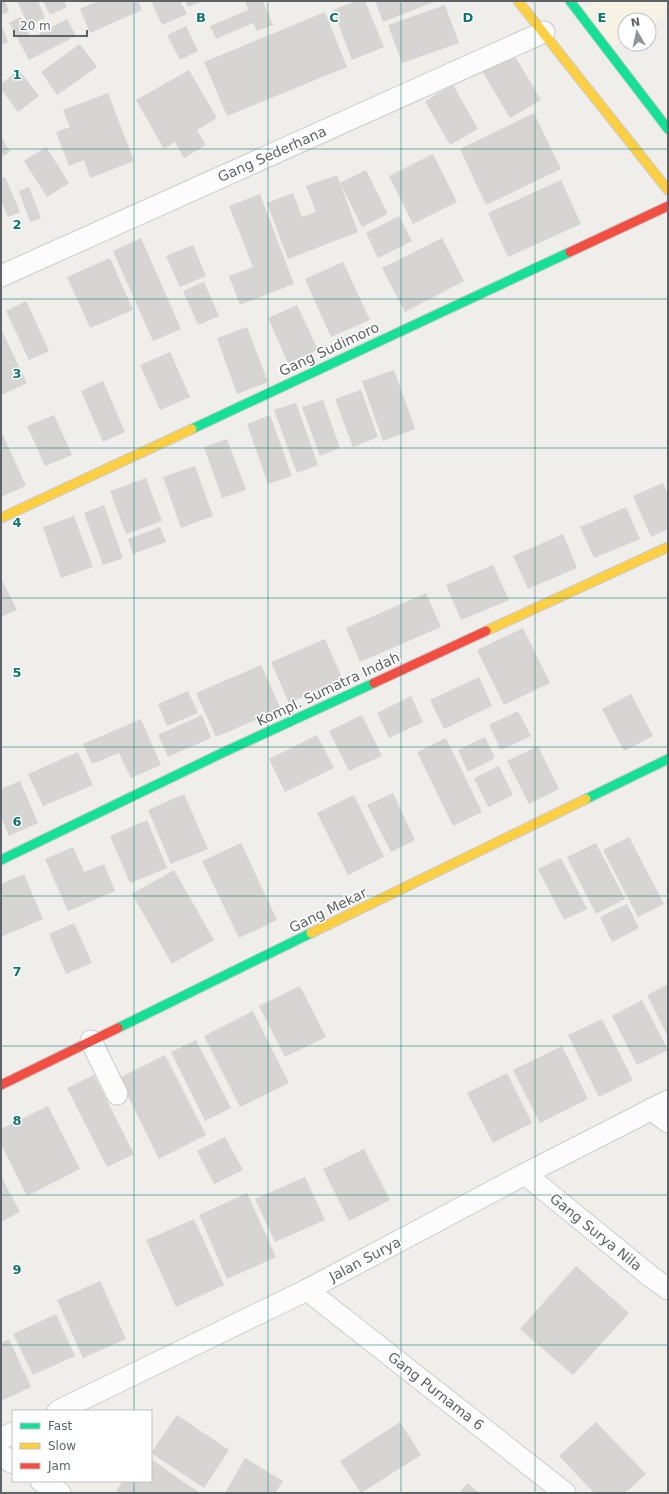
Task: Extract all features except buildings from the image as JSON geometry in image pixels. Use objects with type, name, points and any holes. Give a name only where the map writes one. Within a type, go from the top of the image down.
[{"type":"street","points":[[518,1],[668,190]]},
{"type":"street","points":[[570,1],[668,129]]},
{"type":"street","name":"Gang Sederhana","points":[[1,276],[544,32]]},
{"type":"street","name":"Gang Sudimoro","points":[[1,518],[668,206]]},
{"type":"street","name":"Kompl. Sumatra Indah","points":[[1,860],[222,752],[668,547]]},
{"type":"street","name":"Gang Mekar","points":[[1,1085],[668,759]]},
{"type":"street","points":[[91,1041],[117,1094]]},
{"type":"street","points":[[660,1105],[668,1122]]},
{"type":"street","name":"Jalan Surya","points":[[60,1410],[307,1290],[525,1174],[660,1105]]},
{"type":"street","name":"Gang Surya Nila","points":[[525,1174],[668,1289]]},
{"type":"street","name":"Gang Purnama 6","points":[[307,1290],[565,1493]]},
{"type":"street","points":[[1,1439],[12,1434]]},
{"type":"street","points":[[1,1455],[12,1462]]},
{"type":"street","points":[[43,1482],[60,1493]]},
{"type":"shaded area","points":[[596,1],[666,1],[668,4],[668,14],[657,20],[657,12],[617,12],[617,44],[606,50],[582,10]]},
{"type":"traffic: fast","points":[[570,1],[668,129]]},
{"type":"traffic: fast","points":[[192,429],[570,252]]},
{"type":"traffic: fast","points":[[1,860],[222,753],[374,683]]},
{"type":"traffic: fast","points":[[586,799],[668,759]]},
{"type":"traffic: fast","points":[[118,1028],[311,933]]},
{"type":"traffic: slow","points":[[518,1],[668,190]]},
{"type":"traffic: slow","points":[[1,518],[192,429]]},
{"type":"traffic: slow","points":[[486,631],[668,547]]},
{"type":"traffic: slow","points":[[311,933],[586,799]]},
{"type":"traffic: jam","points":[[570,252],[668,206]]},
{"type":"traffic: jam","points":[[374,683],[486,631]]},
{"type":"traffic: jam","points":[[1,1085],[118,1028]]}]
